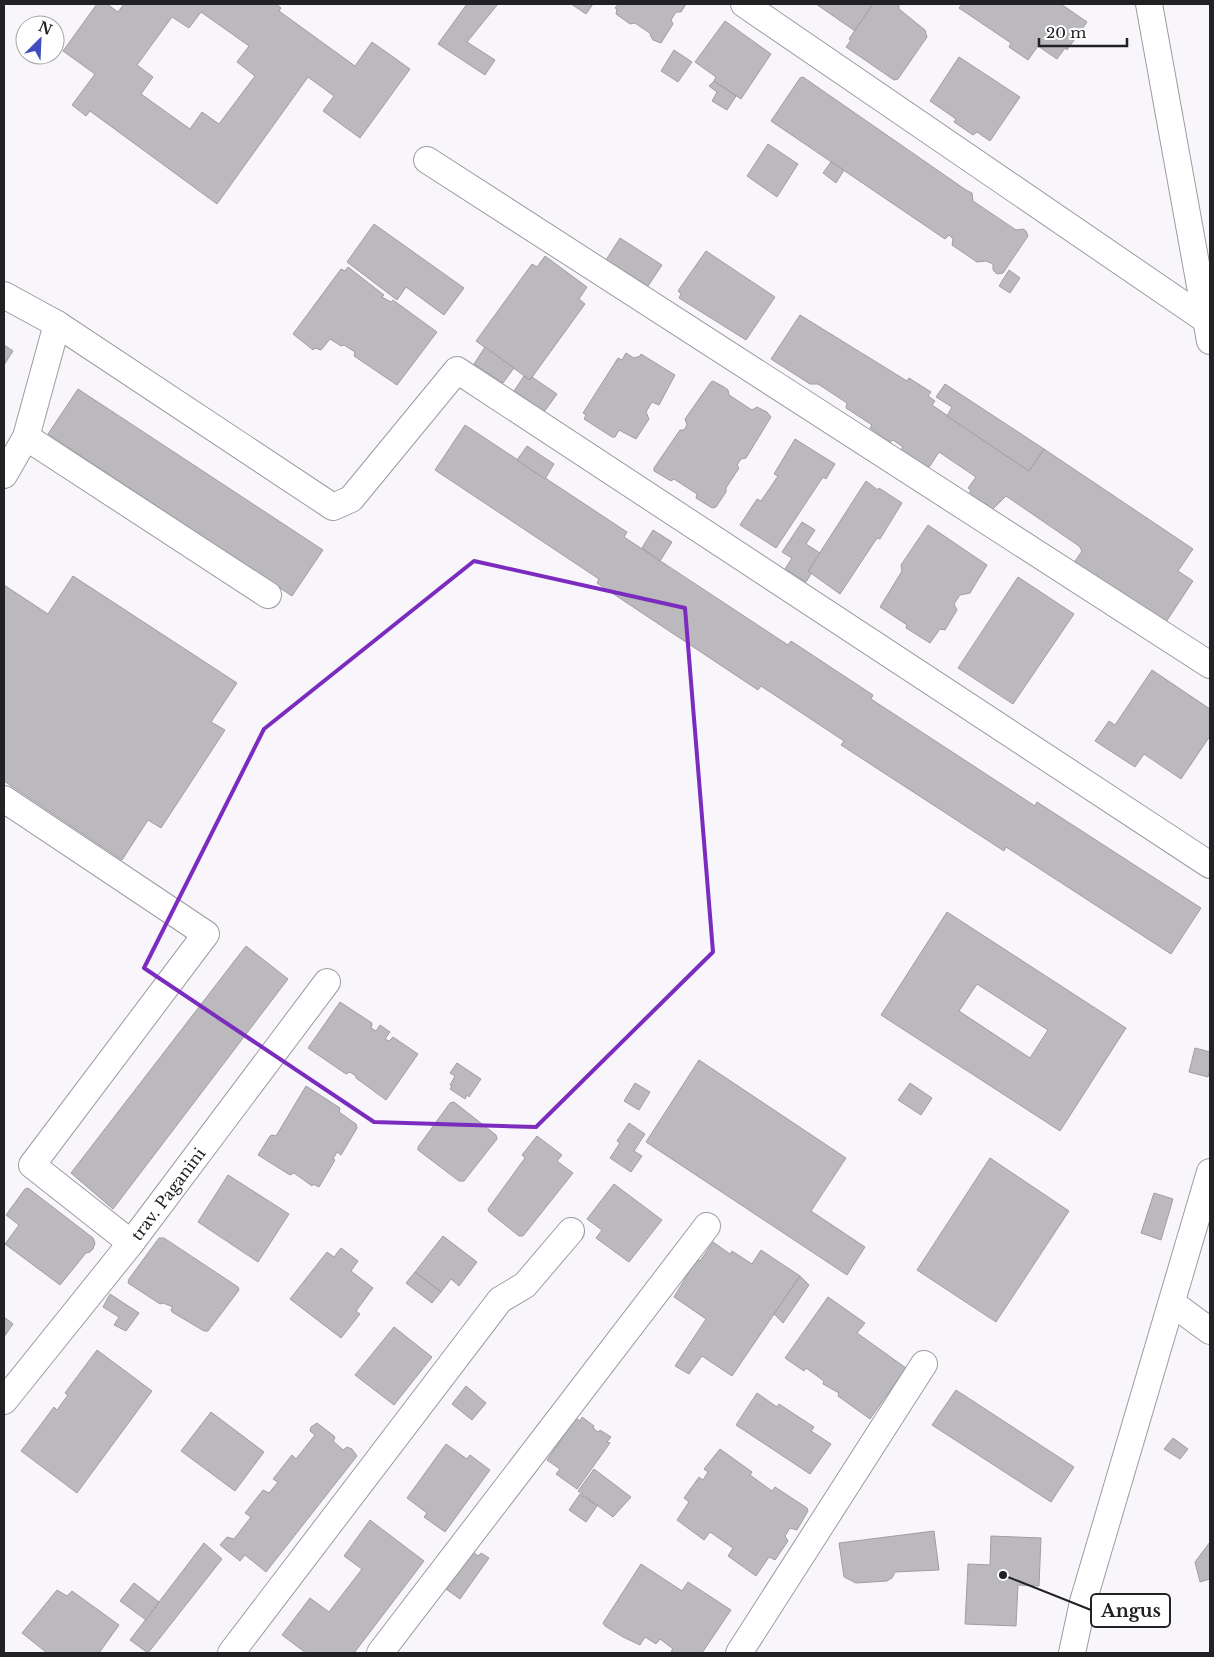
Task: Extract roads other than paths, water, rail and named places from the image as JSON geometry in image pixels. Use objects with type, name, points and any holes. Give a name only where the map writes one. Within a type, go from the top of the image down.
[{"type":"street","points":[[744,4],[1208,331]]},
{"type":"street","points":[[1149,4],[1208,331]]},
{"type":"street","points":[[427,160],[1210,665]]},
{"type":"street","points":[[4,296],[58,324],[333,507],[352,499],[457,370],[1210,865]]},
{"type":"street","points":[[4,475],[26,437],[58,324]]},
{"type":"street","points":[[26,437],[268,595]]},
{"type":"street","points":[[4,799],[206,934],[32,1165],[132,1243]]},
{"type":"street","name":"trav. Paganini","points":[[4,1401],[132,1243],[327,982]]},
{"type":"street","points":[[1072,1653],[1083,1602],[1210,1172]]},
{"type":"street","points":[[380,1653],[707,1226]]},
{"type":"street","points":[[231,1653],[500,1300],[525,1285],[571,1231]]},
{"type":"street","points":[[1172,1304],[1210,1331]]},
{"type":"street","points":[[739,1653],[924,1364]]},
{"type":"place","name":"Angus","points":[[1003,1575]]}]
